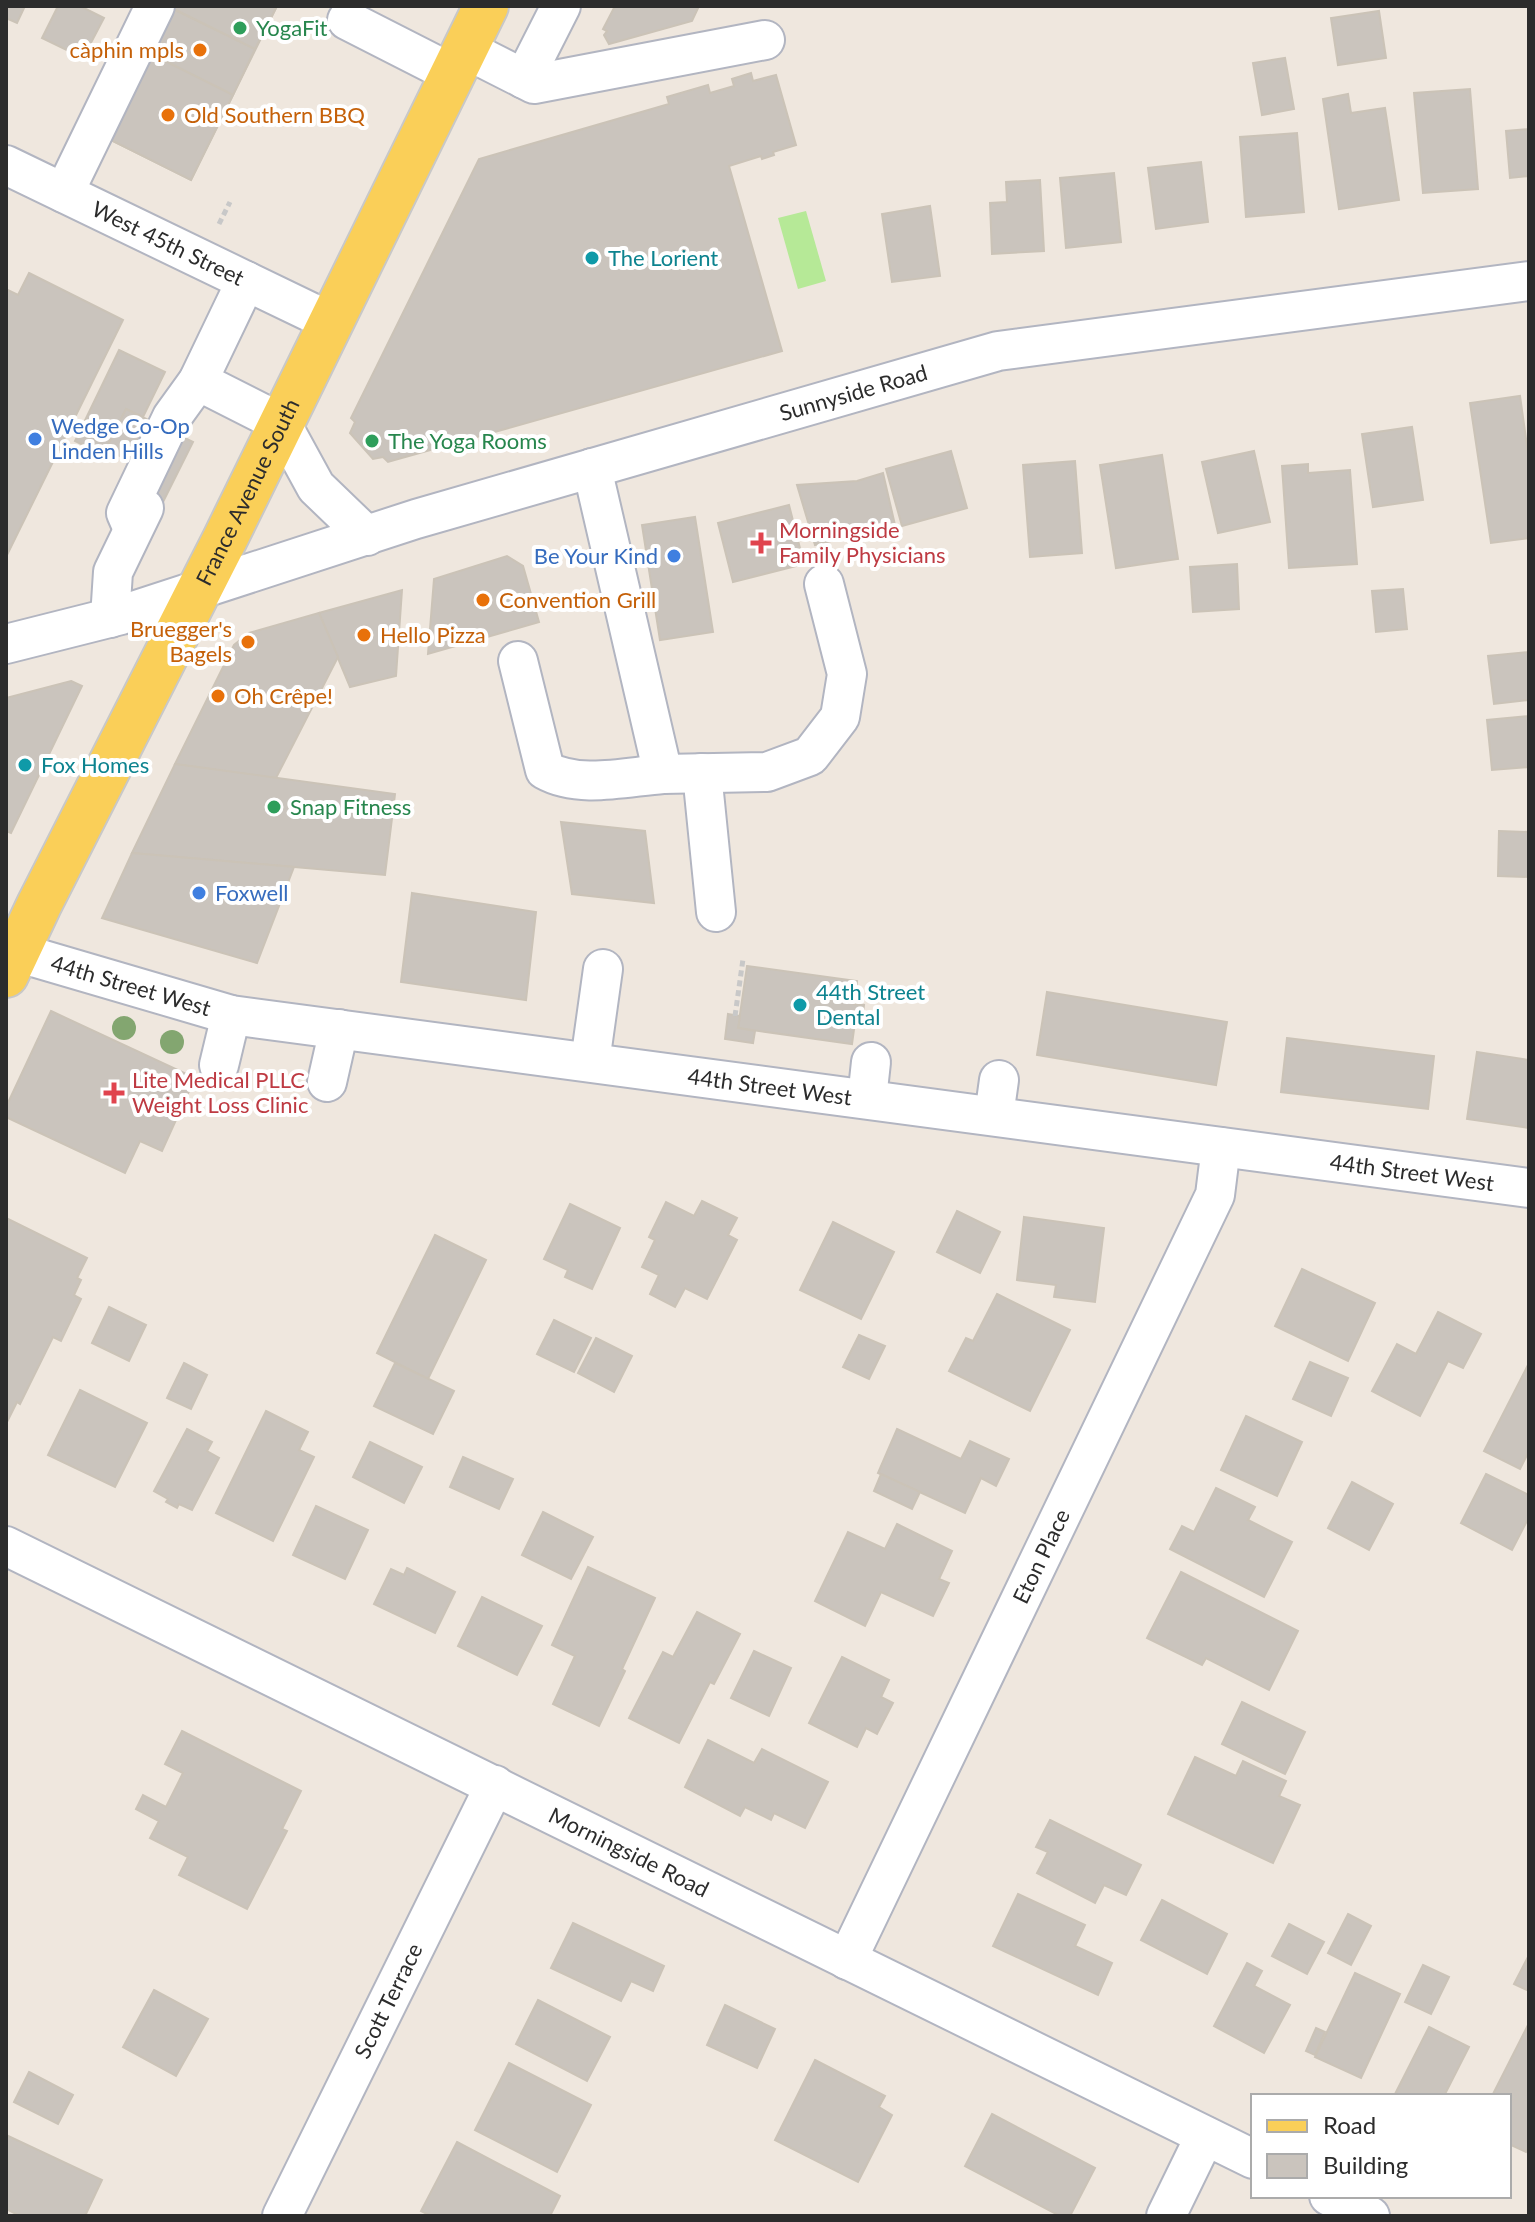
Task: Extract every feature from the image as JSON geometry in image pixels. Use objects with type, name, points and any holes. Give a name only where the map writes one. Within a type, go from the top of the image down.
[{"type":"main road","name":"France Avenue South","points":[[9,959],[197,592],[486,6]]},
{"type":"street","points":[[64,193],[155,6]]},
{"type":"street","points":[[524,79],[561,6]]},
{"type":"street","points":[[347,20],[459,61],[534,84],[765,40]]},
{"type":"street","name":"West 45th Street","points":[[6,165],[331,322]]},
{"type":"street","points":[[110,618],[113,572],[186,425],[198,381],[246,281]]},
{"type":"street","name":"Sunnyside Road","points":[[6,644],[110,618],[592,468],[998,351],[1529,281]]},
{"type":"street","points":[[198,381],[281,423],[316,487],[367,536]]},
{"type":"street","points":[[592,468],[663,774]]},
{"type":"street","points":[[518,661],[545,770],[558,777],[582,780],[663,774],[767,772],[810,756],[840,717],[847,674],[824,584]]},
{"type":"street","points":[[702,773],[716,912]]},
{"type":"street","name":"44th Street West","points":[[9,959],[231,1015],[590,1062],[869,1081],[996,1098],[1221,1147],[1529,1188]]},
{"type":"street","points":[[590,1062],[603,969]]},
{"type":"street","points":[[219,1065],[231,1015]]},
{"type":"street","points":[[327,1082],[339,1029]]},
{"type":"street","name":"Eton Place","points":[[847,1960],[1215,1195],[1221,1147]]},
{"type":"street","name":"Morningside Road","points":[[6,1546],[1251,2158]]},
{"type":"street","name":"Scott Terrace","points":[[282,2216],[495,1785]]},
{"type":"street","points":[[1166,2216],[1205,2136]]},
{"type":"street","points":[[1333,2198],[1370,2216]]},
{"type":"path","points":[[215,232],[230,202]]},
{"type":"path","points":[[735,1016],[743,959]]},
{"type":"green space","points":[[806,211],[826,281],[798,289],[778,218]]},
{"type":"building","points":[[6,6],[25,6],[17,23],[6,18]]},
{"type":"building","points":[[58,6],[80,6],[104,18],[83,58],[42,38]]},
{"type":"building","points":[[167,6],[277,6],[191,180],[103,136]]},
{"type":"building","name":"càphin mpls","points":[[167,6],[255,49],[233,95],[145,51]]},
{"type":"building","name":"YogaFit","points":[[168,6],[272,6],[276,8],[255,49]]},
{"type":"building","points":[[615,6],[699,6],[692,21],[609,44],[604,35],[607,31],[603,29]]},
{"type":"building","points":[[1379,11],[1386,58],[1338,65],[1331,18]]},
{"type":"building","name":"Old Southern BBQ","points":[[145,51],[233,95],[191,180],[103,136]]},
{"type":"building","points":[[1285,58],[1294,109],[1262,115],[1253,63]]},
{"type":"building","name":"The Lorient","points":[[751,73],[753,81],[776,75],[796,145],[762,159],[761,156],[729,166],[782,351],[388,462],[383,457],[373,459],[350,433],[355,422],[351,418],[479,159],[669,104],[667,97],[708,85],[710,93],[734,86],[732,79]]},
{"type":"building","points":[[1470,89],[1478,189],[1423,193],[1414,93]]},
{"type":"building","points":[[1348,94],[1351,113],[1385,108],[1399,200],[1339,209],[1323,99]]},
{"type":"building","points":[[1529,129],[1529,176],[1510,178],[1506,131]]},
{"type":"building","points":[[1297,133],[1304,212],[1246,217],[1240,137]]},
{"type":"building","points":[[1201,162],[1208,222],[1156,229],[1148,168]]},
{"type":"building","points":[[1114,173],[1121,242],[1066,248],[1060,178]]},
{"type":"building","points":[[1040,180],[1044,251],[992,254],[990,203],[1007,202],[1006,182]]},
{"type":"building","points":[[930,206],[940,276],[892,282],[882,214]]},
{"type":"building","name":"Wedge Co-Op Linden Hills","points":[[29,273],[123,320],[6,557],[6,289],[18,295]]},
{"type":"building","points":[[119,350],[165,372],[143,417],[126,409],[106,449],[115,453],[112,459],[75,441]]},
{"type":"building","points":[[1520,396],[1529,460],[1529,538],[1491,543],[1470,403]]},
{"type":"building","points":[[126,409],[193,442],[154,520],[138,465],[106,449]]},
{"type":"building","points":[[1412,427],[1423,500],[1373,507],[1362,434]]},
{"type":"building","points":[[951,451],[967,508],[902,526],[886,469]]},
{"type":"building","points":[[1254,451],[1270,522],[1218,533],[1202,462]]},
{"type":"building","points":[[1162,455],[1178,559],[1116,568],[1100,465]]},
{"type":"building","points":[[1075,461],[1082,553],[1030,557],[1023,465]]},
{"type":"building","points":[[1308,464],[1308,473],[1350,470],[1357,564],[1289,568],[1282,466]]},
{"type":"building","points":[[883,473],[895,525],[815,545],[797,485],[857,481]]},
{"type":"building","name":"Morningside Family Physicians","points":[[789,505],[804,564],[733,582],[718,523]]},
{"type":"building","name":"Be Your Kind","points":[[695,517],[713,632],[660,640],[642,525]]},
{"type":"building","name":"Convention Grill","points":[[507,556],[523,566],[539,622],[428,654],[434,579]]},
{"type":"building","points":[[1237,564],[1239,609],[1193,612],[1190,567]]},
{"type":"building","points":[[1403,589],[1407,629],[1376,632],[1372,591]]},
{"type":"building","name":"Hello Pizza","points":[[402,590],[396,676],[350,687],[319,613]]},
{"type":"building","points":[[319,613],[338,657],[276,778],[175,764],[234,645],[249,633]]},
{"type":"building","points":[[1529,652],[1529,700],[1494,704],[1488,656]]},
{"type":"building","name":"Fox Homes","points":[[71,681],[82,686],[11,833],[6,831],[6,698]]},
{"type":"building","points":[[1529,716],[1529,767],[1492,770],[1487,720]]},
{"type":"building","name":"Snap Fitness","points":[[175,764],[395,794],[385,875],[132,853]]},
{"type":"building","points":[[561,822],[645,831],[654,903],[572,894]]},
{"type":"building","points":[[1499,831],[1529,832],[1529,877],[1498,876]]},
{"type":"building","name":"Foxwell","points":[[132,853],[294,867],[257,963],[102,918]]},
{"type":"building","points":[[412,893],[536,912],[526,1000],[401,982]]},
{"type":"building","name":"44th Street Dental","points":[[747,966],[857,981],[854,1004],[864,1005],[862,1023],[855,1022],[852,1044],[738,1028]]},
{"type":"building","points":[[1047,992],[1227,1022],[1216,1085],[1037,1055]]},
{"type":"building","points":[[51,1011],[195,1078],[162,1151],[140,1141],[125,1173],[6,1117],[6,1107]]},
{"type":"building","points":[[728,1014],[740,1016],[738,1028],[755,1031],[753,1043],[725,1039]]},
{"type":"building","points":[[1287,1038],[1434,1056],[1428,1109],[1281,1092]]},
{"type":"building","points":[[1477,1052],[1529,1060],[1529,1128],[1467,1119]]},
{"type":"building","points":[[702,1201],[737,1218],[728,1235],[737,1240],[707,1299],[685,1288],[675,1307],[650,1294],[659,1275],[642,1267],[655,1240],[649,1237],[666,1202],[694,1216]]},
{"type":"building","points":[[570,1204],[620,1228],[592,1289],[565,1277],[568,1270],[544,1259]]},
{"type":"building","points":[[957,1211],[1000,1232],[980,1273],[937,1252]]},
{"type":"building","points":[[1024,1217],[1104,1228],[1095,1302],[1054,1297],[1056,1285],[1017,1280]]},
{"type":"building","points":[[6,1218],[87,1258],[77,1278],[81,1280],[74,1295],[81,1299],[61,1341],[53,1337],[20,1404],[17,1402],[7,1422]]},
{"type":"building","points":[[833,1222],[894,1252],[861,1319],[800,1290]]},
{"type":"building","points":[[435,1235],[486,1260],[428,1379],[377,1353]]},
{"type":"building","points":[[1302,1269],[1375,1303],[1348,1361],[1275,1326]]},
{"type":"building","points":[[997,1294],[1070,1330],[1030,1411],[949,1371],[966,1338],[973,1341]]},
{"type":"building","points":[[109,1307],[146,1325],[129,1361],[92,1343]]},
{"type":"building","points":[[1438,1312],[1481,1334],[1463,1368],[1448,1361],[1420,1416],[1372,1391],[1397,1344],[1416,1354]]},
{"type":"building","points":[[554,1320],[591,1338],[574,1372],[537,1354]]},
{"type":"building","points":[[859,1335],[885,1346],[869,1379],[843,1367]]},
{"type":"building","points":[[596,1338],[632,1356],[614,1392],[578,1373]]},
{"type":"building","points":[[1310,1362],[1348,1378],[1331,1416],[1293,1399]]},
{"type":"building","points":[[184,1363],[207,1375],[191,1409],[167,1398]]},
{"type":"building","points":[[395,1363],[454,1391],[433,1434],[374,1406]]},
{"type":"building","points":[[1529,1363],[1529,1451],[1520,1469],[1484,1451]]},
{"type":"building","points":[[80,1390],[147,1423],[115,1487],[48,1455]]},
{"type":"building","points":[[266,1411],[308,1432],[299,1450],[314,1457],[273,1541],[216,1513]]},
{"type":"building","points":[[1246,1416],[1302,1442],[1277,1496],[1221,1470]]},
{"type":"building","points":[[187,1429],[212,1442],[207,1451],[219,1458],[192,1510],[179,1504],[177,1508],[154,1491]]},
{"type":"building","points":[[897,1429],[961,1459],[970,1441],[1009,1459],[996,1486],[981,1478],[965,1513],[878,1473]]},
{"type":"building","points":[[370,1442],[422,1467],[404,1503],[353,1477]]},
{"type":"building","points":[[463,1457],[513,1479],[499,1509],[450,1487]]},
{"type":"building","points":[[881,1474],[920,1492],[912,1509],[874,1491]]},
{"type":"building","points":[[1486,1474],[1529,1495],[1529,1517],[1512,1550],[1461,1523]]},
{"type":"building","points":[[1352,1482],[1393,1504],[1369,1550],[1328,1528]]},
{"type":"building","points":[[1216,1488],[1255,1507],[1248,1520],[1292,1542],[1264,1597],[1170,1549],[1182,1526],[1194,1532]]},
{"type":"building","points":[[316,1506],[368,1530],[345,1579],[293,1555]]},
{"type":"building","points":[[543,1512],[593,1537],[571,1579],[522,1555]]},
{"type":"building","points":[[897,1524],[952,1551],[939,1579],[949,1583],[933,1616],[881,1592],[865,1626],[815,1601],[848,1532],[885,1549]]},
{"type":"building","points":[[588,1567],[655,1598],[599,1726],[553,1704],[575,1656],[552,1645]]},
{"type":"building","points":[[407,1568],[455,1592],[435,1633],[374,1604],[391,1569],[404,1575]]},
{"type":"building","points":[[1181,1572],[1298,1631],[1269,1690],[1206,1658],[1202,1665],[1147,1638]]},
{"type":"building","points":[[482,1597],[542,1626],[517,1675],[458,1646]]},
{"type":"building","points":[[697,1612],[740,1634],[714,1684],[710,1682],[679,1743],[629,1718],[663,1652],[673,1657]]},
{"type":"building","points":[[754,1651],[791,1668],[769,1716],[731,1698]]},
{"type":"building","points":[[842,1657],[889,1680],[881,1697],[893,1703],[877,1734],[866,1728],[857,1747],[809,1723]]},
{"type":"building","points":[[1242,1702],[1305,1732],[1285,1774],[1222,1744]]},
{"type":"building","points":[[182,1731],[301,1791],[282,1829],[287,1831],[247,1909],[179,1875],[188,1857],[150,1838],[159,1821],[136,1809],[143,1795],[166,1807],[183,1773],[165,1764]]},
{"type":"building","points":[[708,1740],[754,1763],[762,1749],[828,1782],[805,1828],[774,1813],[771,1820],[745,1807],[740,1816],[685,1787]]},
{"type":"building","points":[[1195,1757],[1236,1776],[1243,1761],[1286,1781],[1279,1796],[1300,1805],[1273,1863],[1168,1814]]},
{"type":"building","points":[[1050,1820],[1141,1865],[1126,1895],[1104,1885],[1095,1903],[1037,1873],[1048,1852],[1036,1847]]},
{"type":"building","points":[[1018,1894],[1085,1925],[1075,1946],[1112,1963],[1098,1995],[993,1946]]},
{"type":"building","points":[[1162,1900],[1227,1934],[1207,1974],[1141,1940]]},
{"type":"building","points":[[1348,1914],[1371,1926],[1351,1965],[1328,1953]]},
{"type":"building","points":[[573,1923],[664,1966],[653,1991],[631,1981],[621,2001],[551,1968]]},
{"type":"building","points":[[1289,1924],[1324,1942],[1307,1974],[1272,1956]]},
{"type":"building","points":[[1529,1955],[1529,1991],[1514,1984]]},
{"type":"building","points":[[1247,1963],[1262,1971],[1254,1986],[1290,2005],[1264,2053],[1214,2026]]},
{"type":"building","points":[[1423,1965],[1449,1977],[1431,2014],[1405,2002]]},
{"type":"building","points":[[1355,1973],[1400,1994],[1361,2078],[1315,2057]]},
{"type":"building","points":[[154,1990],[208,2019],[176,2076],[123,2047]]},
{"type":"building","points":[[538,2000],[610,2037],[587,2081],[516,2044]]},
{"type":"building","points":[[725,2005],[775,2029],[757,2068],[707,2045]]},
{"type":"building","points":[[1528,2025],[1529,2146],[1526,2152],[1511,2145],[1511,2094],[1493,2094]]},
{"type":"building","points":[[1429,2027],[1469,2047],[1445,2094],[1395,2094]]},
{"type":"building","points":[[1316,2028],[1325,2032],[1315,2055],[1306,2051]]},
{"type":"building","points":[[815,2060],[885,2096],[879,2107],[892,2115],[858,2182],[775,2140]]},
{"type":"building","points":[[509,2063],[591,2105],[557,2172],[475,2130]]},
{"type":"building","points":[[29,2072],[73,2095],[58,2124],[14,2102]]},
{"type":"building","points":[[992,2114],[1095,2168],[1070,2216],[1060,2216],[965,2166]]},
{"type":"building","points":[[6,2135],[102,2180],[85,2216],[20,2216],[6,2209]]},
{"type":"building","points":[[457,2142],[560,2196],[550,2216],[431,2216],[421,2211]]},
{"type":"place","name":"YogaFit","points":[[240,28]]},
{"type":"place","name":"càphin mpls","points":[[200,50]]},
{"type":"place","name":"Old Southern BBQ","points":[[168,115]]},
{"type":"place","name":"The Lorient","points":[[592,258]]},
{"type":"place","name":"Wedge Co-Op Linden Hills","points":[[35,439]]},
{"type":"place","name":"The Yoga Rooms","points":[[372,441]]},
{"type":"place","name":"Morningside Family Physicians","points":[[761,543]]},
{"type":"place","name":"Be Your Kind","points":[[674,556]]},
{"type":"place","name":"Convention Grill","points":[[483,600]]},
{"type":"place","name":"Hello Pizza","points":[[364,635]]},
{"type":"place","name":"Bruegger's Bagels","points":[[248,642]]},
{"type":"place","name":"Oh Crêpe!","points":[[218,696]]},
{"type":"place","name":"Fox Homes","points":[[25,765]]},
{"type":"place","name":"Snap Fitness","points":[[274,807]]},
{"type":"place","name":"Foxwell","points":[[199,893]]},
{"type":"place","name":"44th Street Dental","points":[[800,1005]]},
{"type":"place","name":"Lite Medical PLLC Weight Loss Clinic","points":[[114,1093]]}]
